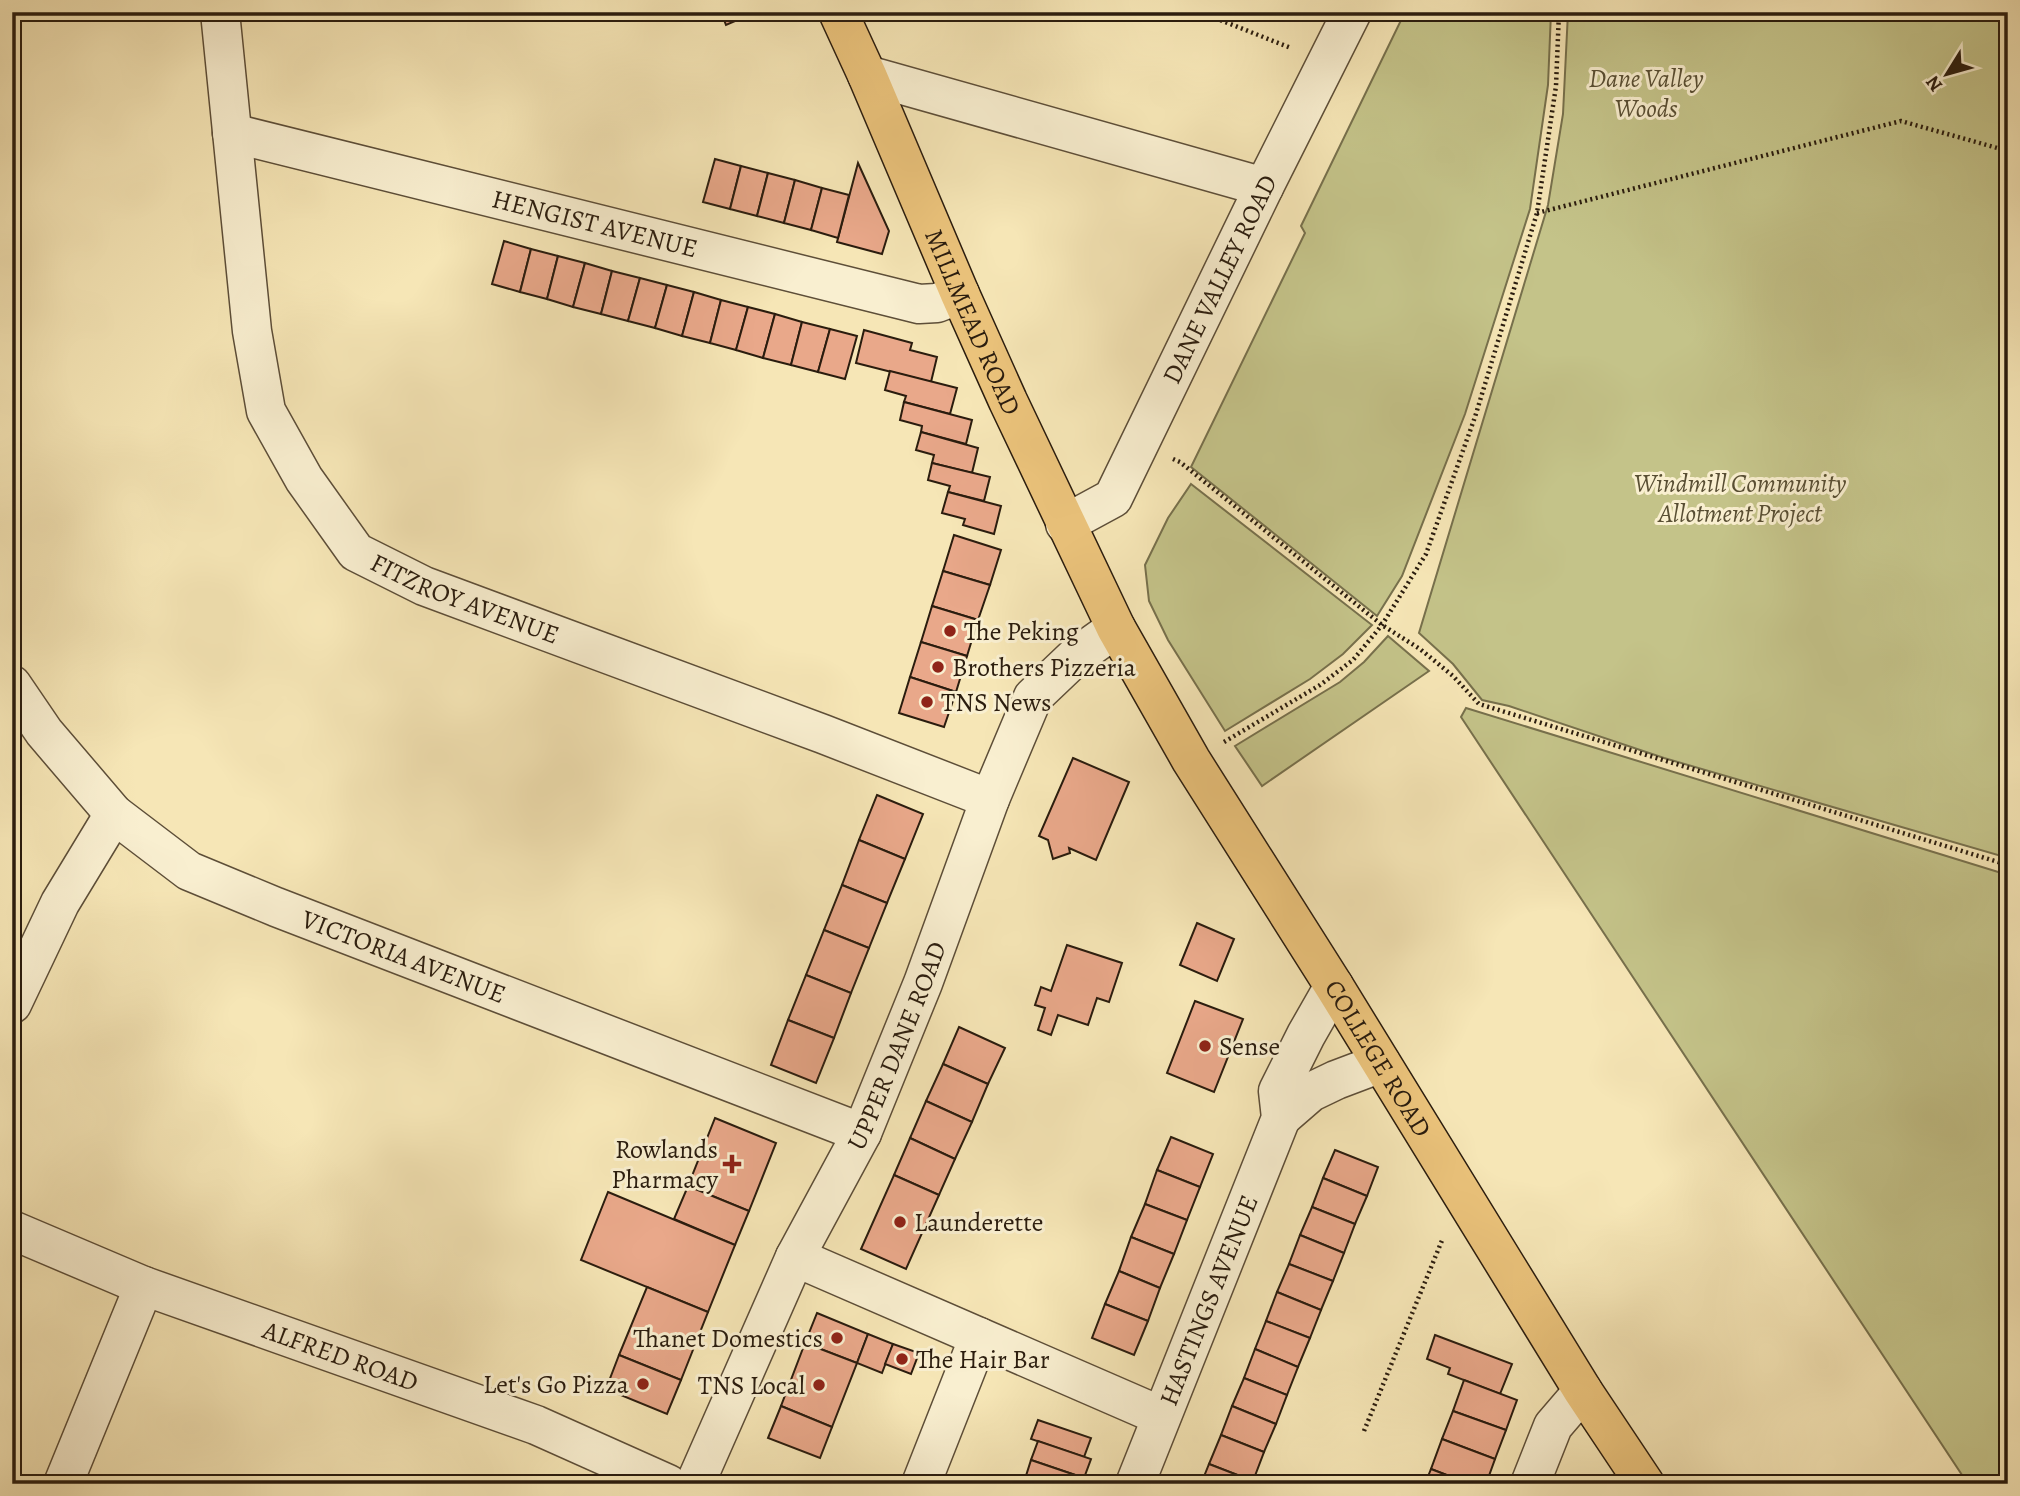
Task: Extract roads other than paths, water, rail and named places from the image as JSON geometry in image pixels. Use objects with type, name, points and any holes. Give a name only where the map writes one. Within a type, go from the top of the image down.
[{"type":"main road","name":"MILLMEAD ROAD","points":[[838,12],[960,294],[1065,524],[1116,628]]},
{"type":"main road","name":"COLLEGE ROAD","points":[[1116,628],[1191,760],[1334,986],[1583,1391],[1645,1484]]},
{"type":"street","name":"FITZROY AVENUE","points":[[220,12],[252,331],[266,411],[304,479],[356,552],[424,586],[810,729],[990,799]]},
{"type":"street","name":"DANE VALLEY ROAD","points":[[1065,524],[1113,498],[1352,12]]},
{"type":"street","points":[[867,75],[1264,187]]},
{"type":"street","name":"HENGIST AVENUE","points":[[232,133],[919,304],[937,303],[960,294]]},
{"type":"street","name":"UPPER DANE ROAD","points":[[695,1484],[795,1257],[862,1133],[923,984],[990,799],[1033,697],[1074,658],[1116,628]]},
{"type":"street","name":"VICTORIA AVENUE","points":[[12,685],[44,732],[114,814],[189,871],[862,1133]]},
{"type":"street","points":[[12,1004],[60,903],[114,814]]},
{"type":"street","name":"HASTINGS AVENUE","points":[[1281,1118],[1278,1091],[1334,986]]},
{"type":"street","name":"HASTINGS AVENUE","points":[[1135,1484],[1281,1118],[1311,1092],[1381,1063]]},
{"type":"street","name":"ALFRED ROAD","points":[[12,1230],[144,1286],[536,1425],[668,1484]]},
{"type":"street","points":[[795,1257],[1161,1416]]},
{"type":"street","points":[[63,1484],[144,1286]]},
{"type":"street","points":[[921,1484],[979,1337]]},
{"type":"street","points":[[1530,1484],[1553,1426],[1583,1391]]},
{"type":"place","name":"The Peking","points":[[950,631]]},
{"type":"place","name":"Brothers Pizzeria","points":[[938,667]]},
{"type":"place","name":"TNS News","points":[[927,702]]},
{"type":"place","name":"Sense","points":[[1205,1046]]},
{"type":"place","name":"Rowlands Pharmacy","points":[[732,1164]]},
{"type":"place","name":"Launderette","points":[[900,1222]]},
{"type":"place","name":"Thanet Domestics","points":[[837,1338]]},
{"type":"place","name":"The Hair Bar","points":[[902,1359]]},
{"type":"place","name":"Let's Go Pizza","points":[[643,1384]]},
{"type":"place","name":"TNS Local","points":[[819,1385]]},
{"type":"park label","name":"Dane Valley Woods","points":[[1646,93]]},
{"type":"park label","name":"Windmill Community Allotment Project","points":[[1740,498]]}]
